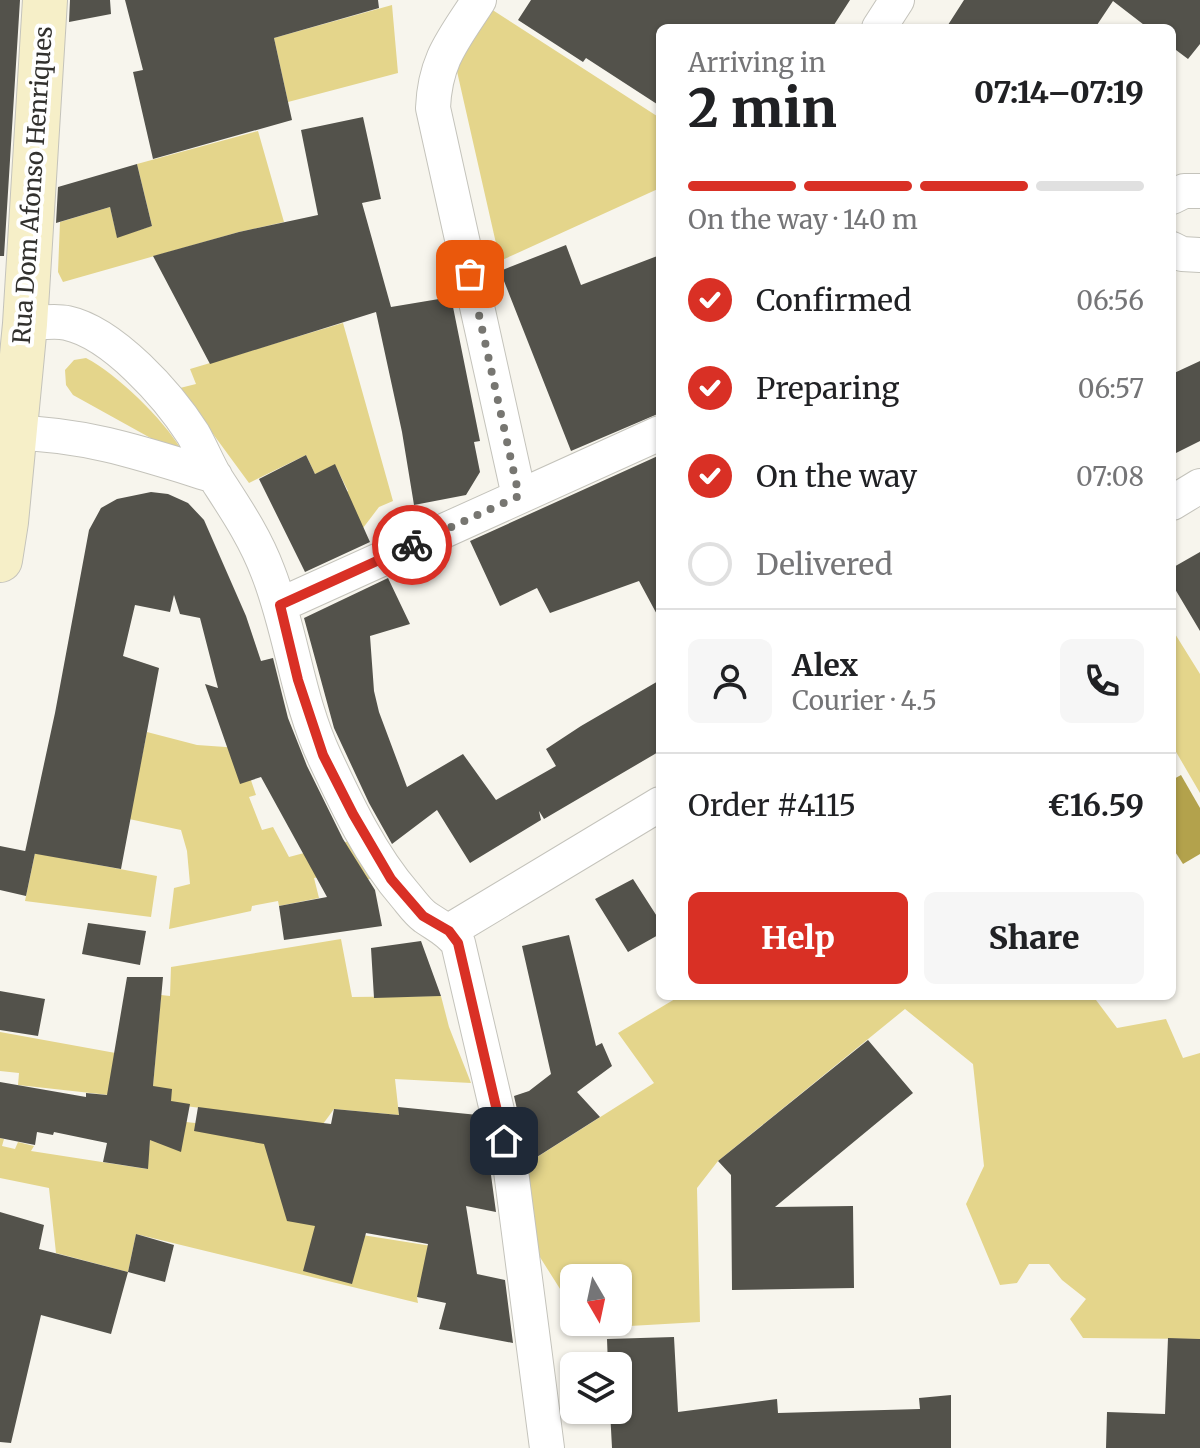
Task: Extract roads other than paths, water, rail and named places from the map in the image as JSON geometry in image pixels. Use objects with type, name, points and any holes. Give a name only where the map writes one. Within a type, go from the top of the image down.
[{"type":"main road","name":"Rua Dom Afonso Henriques","points":[[0,560],[16,433],[10,372],[25,324],[45,0]]},
{"type":"street","points":[[479,0],[440,63],[434,84],[433,108],[519,496]]},
{"type":"street","points":[[882,24],[897,0]]},
{"type":"street","points":[[1176,195],[1184,191],[1200,191]]},
{"type":"street","points":[[1176,251],[1200,255]]},
{"type":"street","points":[[25,324],[66,322],[104,340],[133,364],[191,432],[253,537],[280,605],[298,680],[323,755],[353,814],[391,879],[423,916],[449,931],[458,943],[511,1171],[547,1448]]},
{"type":"street","points":[[16,433],[66,435],[95,440],[215,476]]},
{"type":"street","points":[[280,605],[656,435]]},
{"type":"street","points":[[1176,501],[1200,486]]},
{"type":"street","points":[[449,931],[656,806]]}]
